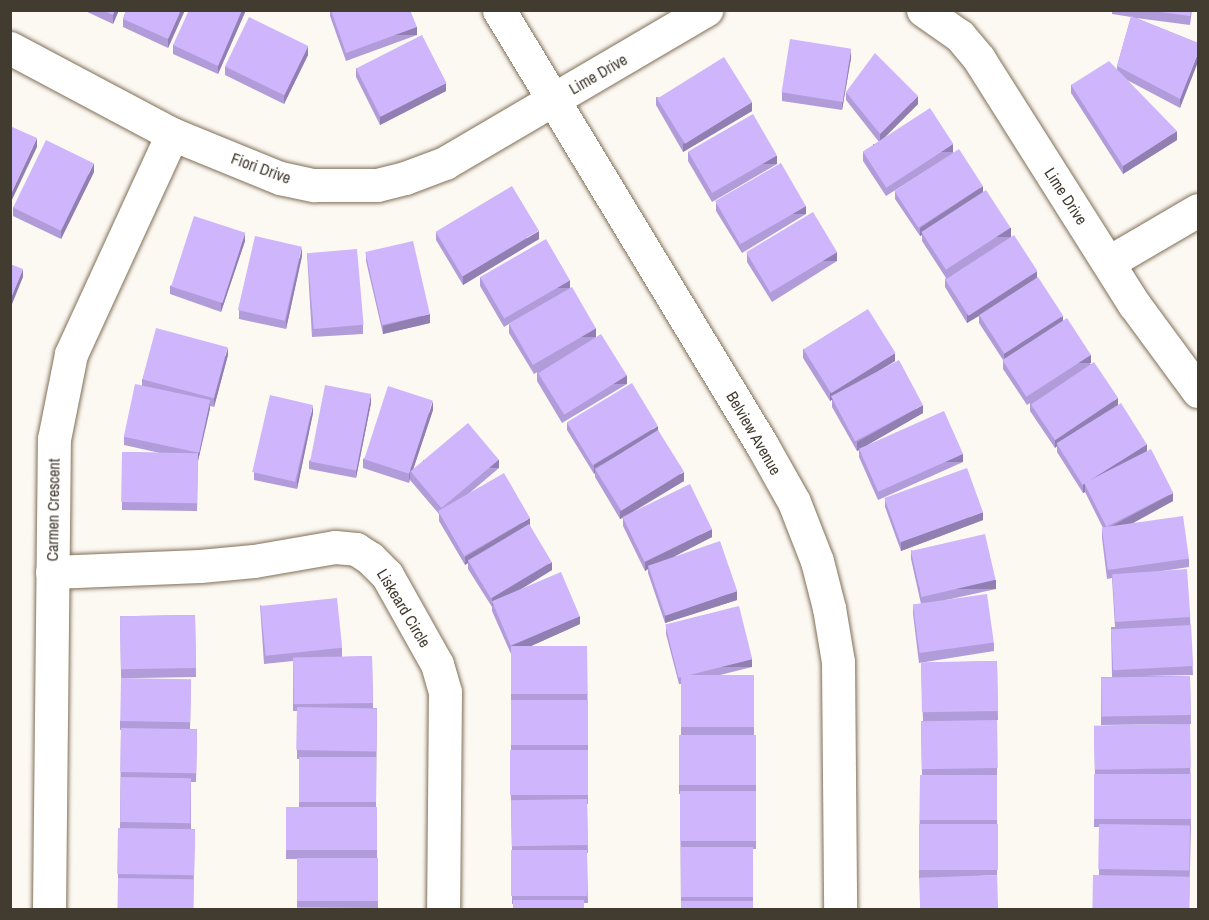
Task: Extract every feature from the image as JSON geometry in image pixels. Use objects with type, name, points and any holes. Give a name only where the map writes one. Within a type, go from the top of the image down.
[{"type":"street","name":"Belview Avenue","points":[[500,10],[552,101],[762,445],[794,502],[817,561],[838,662],[840,909]]},
{"type":"street","name":"Lime Drive","points":[[552,101],[706,10]]},
{"type":"street","name":"Lime Drive","points":[[923,10],[960,36],[979,59],[1134,304],[1198,391]]},
{"type":"street","name":"Fiori Drive","points":[[10,48],[172,134],[280,178],[314,185],[377,185],[405,178],[444,163],[552,101]]},
{"type":"street","name":"Carmen Crescent","points":[[50,909],[54,439],[71,354],[172,134]]},
{"type":"street","points":[[1109,262],[1198,210]]},
{"type":"street","name":"Liskeard Circle","points":[[52,572],[200,566],[254,561],[335,547],[356,549],[370,558],[387,575],[437,664],[445,692],[443,909]]},
{"type":"building","points":[[102,10],[115,10],[113,15]]},
{"type":"building","points":[[126,10],[181,10],[168,39],[123,19]]},
{"type":"building","points":[[189,10],[242,10],[218,66],[173,45]]},
{"type":"building","points":[[331,10],[410,10],[417,27],[346,53]]},
{"type":"building","points":[[1145,10],[1191,10],[1190,16]]},
{"type":"building","points":[[1131,16],[1198,43],[1198,53],[1180,99],[1117,66]]},
{"type":"building","points":[[249,17],[308,46],[284,95],[225,66]]},
{"type":"building","points":[[422,35],[447,83],[381,117],[356,69]]},
{"type":"building","points":[[790,39],[851,49],[843,102],[782,92]]},
{"type":"building","points":[[875,53],[918,96],[880,134],[846,92]]},
{"type":"building","points":[[724,57],[752,102],[685,144],[657,99]]},
{"type":"building","points":[[1109,61],[1177,131],[1123,166],[1071,85]]},
{"type":"building","points":[[930,108],[953,144],[886,188],[863,152]]},
{"type":"building","points":[[753,114],[777,156],[712,193],[688,152]]},
{"type":"building","points":[[10,126],[37,138],[10,196]]},
{"type":"building","points":[[46,140],[94,163],[61,231],[13,207]]},
{"type":"building","points":[[959,149],[983,186],[918,228],[894,191]]},
{"type":"building","points":[[781,163],[806,206],[740,244],[715,201]]},
{"type":"building","points":[[512,186],[539,231],[462,276],[436,232]]},
{"type":"building","points":[[986,190],[1011,228],[946,270],[921,232]]},
{"type":"building","points":[[813,212],[837,252],[770,292],[746,252]]},
{"type":"building","points":[[194,216],[245,233],[222,303],[171,286]]},
{"type":"building","points":[[1014,235],[1037,271],[969,316],[945,280]]},
{"type":"building","points":[[255,236],[302,247],[285,321],[238,310]]},
{"type":"building","points":[[546,239],[570,281],[504,319],[480,277]]},
{"type":"building","points":[[413,241],[430,314],[382,325],[365,252]]},
{"type":"building","points":[[357,249],[364,325],[314,329],[307,253]]},
{"type":"building","points":[[10,264],[23,269],[10,300]]},
{"type":"building","points":[[1038,277],[1063,316],[1004,354],[979,315]]},
{"type":"building","points":[[572,287],[596,329],[533,365],[509,324]]},
{"type":"building","points":[[868,309],[896,353],[831,393],[804,349]]},
{"type":"building","points":[[1067,318],[1091,355],[1026,397],[1002,360]]},
{"type":"building","points":[[156,328],[227,347],[214,398],[142,379]]},
{"type":"building","points":[[601,334],[627,376],[564,415],[538,373]]},
{"type":"building","points":[[899,360],[923,405],[855,441],[831,396]]},
{"type":"building","points":[[1094,362],[1118,398],[1055,440],[1031,404]]},
{"type":"building","points":[[632,383],[658,426],[593,465],[567,422]]},
{"type":"building","points":[[135,384],[210,400],[199,453],[124,437]]},
{"type":"building","points":[[325,385],[371,394],[356,471],[310,462]]},
{"type":"building","points":[[388,386],[433,401],[409,474],[364,459]]},
{"type":"building","points":[[270,395],[313,405],[295,482],[252,472]]},
{"type":"building","points":[[1121,403],[1147,445],[1083,485],[1057,443]]},
{"type":"building","points":[[944,411],[963,454],[878,492],[859,449]]},
{"type":"building","points":[[468,423],[499,460],[441,508],[411,471]]},
{"type":"building","points":[[658,430],[684,472],[621,511],[595,469]]},
{"type":"building","points":[[1151,449],[1173,493],[1106,527],[1084,483]]},
{"type":"building","points":[[122,452],[198,453],[197,503],[121,502]]},
{"type":"building","points":[[967,468],[983,512],[900,542],[884,498]]},
{"type":"building","points":[[504,473],[530,518],[464,556],[438,511]]},
{"type":"building","points":[[690,484],[712,529],[645,562],[623,517]]},
{"type":"building","points":[[1183,516],[1189,559],[1108,570],[1102,527]]},
{"type":"building","points":[[529,524],[552,562],[491,598],[468,561]]},
{"type":"building","points":[[985,534],[996,580],[922,597],[911,551]]},
{"type":"building","points":[[720,541],[737,591],[665,616],[648,566]]},
{"type":"building","points":[[1187,569],[1190,617],[1116,622],[1112,574]]},
{"type":"building","points":[[561,572],[580,616],[511,645],[492,601]]},
{"type":"building","points":[[987,594],[994,643],[920,653],[913,604]]},
{"type":"building","points":[[337,598],[342,648],[266,656],[260,606]]},
{"type":"building","points":[[739,606],[752,659],[679,678],[665,624]]},
{"type":"building","points":[[195,615],[196,668],[121,669],[120,616]]},
{"type":"building","points":[[1191,625],[1193,666],[1113,670],[1111,629]]},
{"type":"building","points":[[511,646],[587,646],[587,694],[511,694]]},
{"type":"building","points":[[372,656],[373,703],[294,704],[293,657]]},
{"type":"building","points":[[997,661],[998,711],[922,712],[921,662]]},
{"type":"building","points":[[681,675],[754,675],[754,727],[681,727]]},
{"type":"building","points":[[1190,676],[1191,715],[1102,717],[1101,678]]},
{"type":"building","points":[[121,678],[191,679],[190,722],[120,721]]},
{"type":"building","points":[[511,700],[588,700],[588,745],[511,745]]},
{"type":"building","points":[[297,707],[377,708],[376,751],[296,750]]},
{"type":"building","points":[[997,720],[998,768],[922,769],[921,721]]},
{"type":"building","points":[[1190,724],[1191,768],[1095,770],[1094,726]]},
{"type":"building","points":[[121,728],[197,729],[196,773],[120,772]]},
{"type":"building","points":[[679,735],[756,735],[756,785],[679,785]]},
{"type":"building","points":[[510,750],[588,750],[588,795],[510,795]]},
{"type":"building","points":[[299,757],[376,757],[376,802],[299,802]]},
{"type":"building","points":[[1094,774],[1191,774],[1191,819],[1094,819]]},
{"type":"building","points":[[920,775],[997,775],[997,820],[920,820]]},
{"type":"building","points":[[121,777],[191,778],[190,823],[120,822]]},
{"type":"building","points":[[680,791],[756,791],[756,841],[680,841]]},
{"type":"building","points":[[587,799],[588,845],[512,846],[511,800]]},
{"type":"building","points":[[286,807],[377,807],[377,850],[286,850]]},
{"type":"building","points":[[919,824],[998,824],[998,870],[919,870]]},
{"type":"building","points":[[1099,824],[1190,826],[1189,871],[1098,869]]},
{"type":"building","points":[[118,828],[195,829],[194,875],[117,874]]},
{"type":"building","points":[[681,847],[753,847],[753,897],[681,897]]},
{"type":"building","points":[[511,850],[587,850],[587,896],[511,896]]},
{"type":"building","points":[[297,858],[378,858],[378,901],[297,901]]},
{"type":"building","points":[[997,875],[998,909],[920,910],[919,878]]},
{"type":"building","points":[[1093,875],[1190,877],[1189,910],[1092,909]]},
{"type":"building","points":[[118,878],[194,879],[193,910],[117,909]]},
{"type":"building","points":[[513,900],[584,900],[584,909],[513,909]]},
{"type":"building","points":[[681,901],[753,901],[753,909],[681,909]]},
{"type":"building","points":[[297,907],[377,908],[377,909],[297,909]]}]
